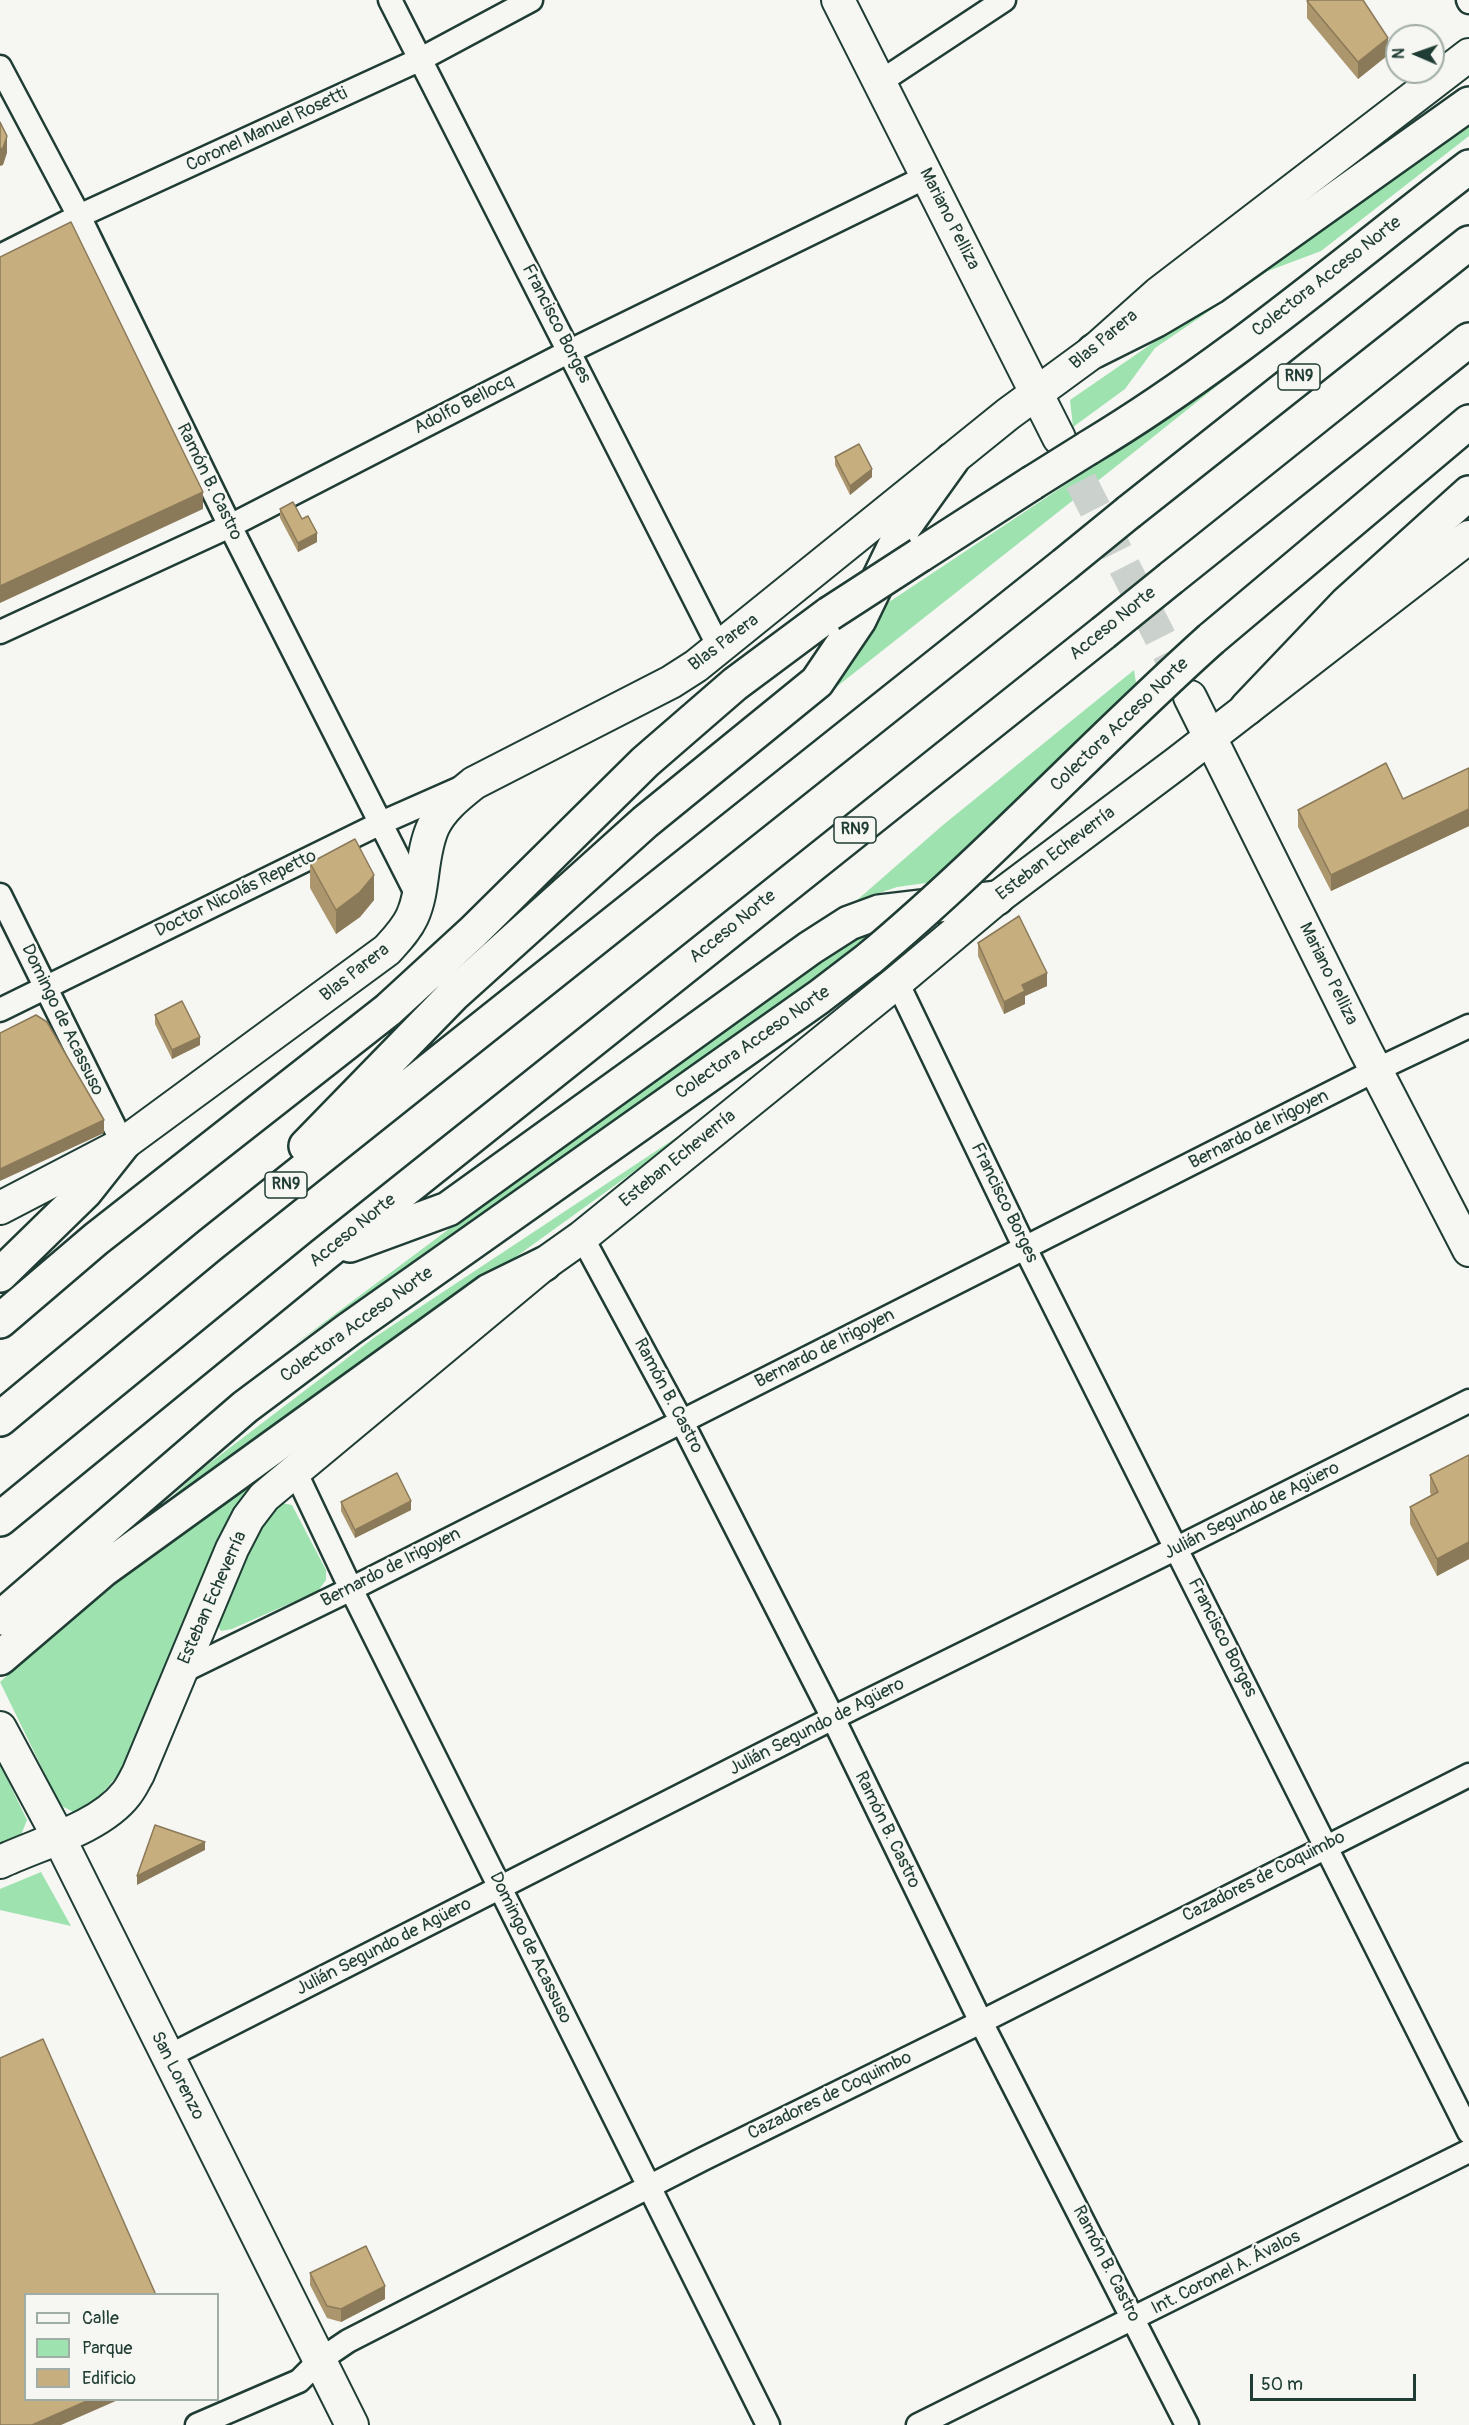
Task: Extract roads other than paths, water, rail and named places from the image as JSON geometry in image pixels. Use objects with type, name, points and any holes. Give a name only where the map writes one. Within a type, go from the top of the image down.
[{"type":"highway","points":[[1094,351],[1156,320],[1212,287],[1469,104]]},
{"type":"highway","name":"Colectora Acceso Norte","points":[[0,1321],[96,1239],[388,1010],[473,932],[645,762],[735,684],[829,614],[1032,483],[1073,443],[1171,394],[1254,334],[1469,167]]},
{"type":"highway","name":"RN9","points":[[0,1419],[210,1245],[1469,243]]},
{"type":"highway","name":"Acceso Norte","points":[[0,1518],[323,1255],[1469,340]]},
{"type":"highway","name":"Colectora Acceso Norte","points":[[0,1618],[245,1407],[357,1323],[810,1004],[870,958],[928,909],[994,847],[1149,694],[1469,422]]},
{"type":"highway","points":[[210,1245],[453,995],[645,822],[817,682],[859,620],[904,527],[952,460]]},
{"type":"highway","points":[[1247,708],[1347,603],[1469,493]]},
{"type":"highway","points":[[323,1255],[448,1209],[810,948],[849,923],[879,912],[997,898]]},
{"type":"highway","points":[[0,1275],[85,1191],[123,1144]]},
{"type":"highway","points":[[0,1658],[103,1570],[489,1290],[544,1264]]},
{"type":"street","name":"Francisco Borges","points":[[390,0],[720,649]]},
{"type":"street","name":"Coronel Manuel Rosetti","points":[[0,256],[80,216],[421,59],[531,0]]},
{"type":"street","name":"Mariano Pelliza","points":[[838,0],[1036,393],[1073,443]]},
{"type":"street","points":[[880,82],[1004,0]]},
{"type":"street","name":"Blas Parera","points":[[0,1208],[123,1144],[368,966],[402,933],[412,916],[433,828],[450,803],[474,783],[671,682],[720,649],[1036,393],[1094,351],[1159,293],[1469,55]]},
{"type":"street","name":"Ramón B. Castro","points":[[0,67],[80,216],[230,526],[418,897]]},
{"type":"street","name":"Adolfo Bellocq","points":[[0,632],[230,526],[570,351],[928,177]]},
{"type":"street","name":"Esteban Echeverría","points":[[0,1862],[86,1826],[126,1795],[138,1774],[232,1549],[248,1518],[264,1497],[544,1264],[582,1237],[997,898],[1469,537]]},
{"type":"street","name":"Mariano Pelliza","points":[[1190,697],[1376,1070],[1469,1250]]},
{"type":"street","name":"Doctor Nicolás Repetto","points":[[0,1010],[381,823],[474,783]]},
{"type":"street","name":"Domingo de Acassuso","points":[[0,895],[123,1144]]},
{"type":"street","name":"Francisco Borges","points":[[897,982],[1025,1248],[1178,1548],[1469,2132]]},
{"type":"street","name":"Bernardo de Irigoyen","points":[[181,1672],[351,1589],[1376,1070],[1469,1026]]},
{"type":"street","name":"Ramón B. Castro","points":[[582,1237],[682,1422],[833,1719],[981,2022],[1187,2425]]},
{"type":"street","name":"Julián Segundo de Agüero","points":[[167,2057],[833,1719],[1469,1401]]},
{"type":"street","name":"Domingo de Acassuso","points":[[295,1471],[351,1589],[768,2425]]},
{"type":"street","name":"San Lorenzo","points":[[0,1728],[58,1836],[352,2425]]},
{"type":"street","name":"Cazadores de Coquimbo","points":[[197,2425],[299,2381],[320,2360],[348,2341],[1469,1774]]},
{"type":"street","name":"Int. Coronel A. Ávalos","points":[[918,2425],[1469,2151]]},
{"type":"tunnel","points":[[1059,438],[1189,694]]}]
